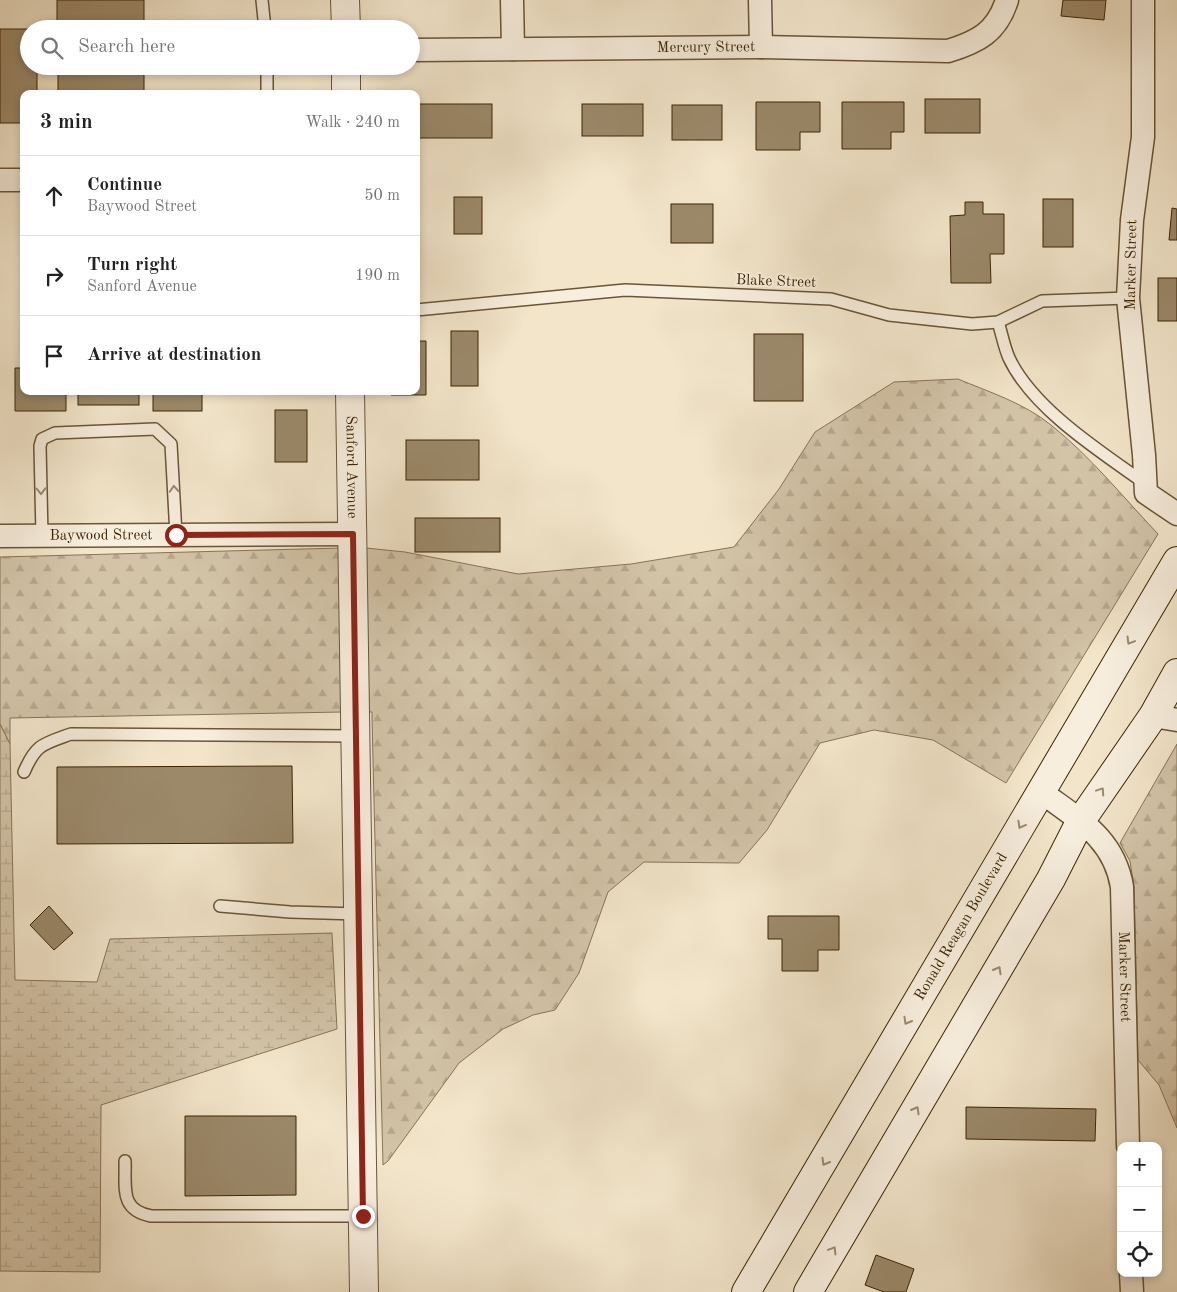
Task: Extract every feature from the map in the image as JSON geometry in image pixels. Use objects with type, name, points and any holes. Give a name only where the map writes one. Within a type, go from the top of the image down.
[{"type":"main road","points":[[345,0],[346,20]]},
{"type":"main road","points":[[346,75],[346,90]]},
{"type":"main road","name":"Sanford Avenue","points":[[350,395],[364,1292]]},
{"type":"main road","name":"Ronald Reagan Boulevard","points":[[746,1292],[820,1170],[1177,561]]},
{"type":"main road","points":[[808,1292],[1051,879],[1080,822],[1165,718],[1177,673]]},
{"type":"street","points":[[512,0],[513,49]]},
{"type":"street","points":[[760,0],[761,47]]},
{"type":"street","name":"Mercury Street","points":[[420,50],[761,47],[948,51],[976,42],[994,26],[1004,10],[1007,0]]},
{"type":"street","name":"Marker Street","points":[[1143,0],[1143,137],[1132,220],[1128,298],[1146,484]]},
{"type":"street","points":[[0,180],[20,180]]},
{"type":"street","points":[[1146,484],[1146,493],[1177,514]]},
{"type":"street","name":"Baywood Street","points":[[0,536],[353,534]]},
{"type":"street","name":"Marker Street","points":[[1040,792],[1102,840],[1119,868],[1122,887],[1128,1142]]},
{"type":"street","points":[[1131,1277],[1132,1292]]},
{"type":"lane","points":[[262,0],[265,20]]},
{"type":"lane","points":[[267,75],[267,90]]},
{"type":"lane","name":"Blake Street","points":[[420,310],[625,290],[831,299],[889,316],[972,324],[998,322],[1042,301],[1128,298]]},
{"type":"lane","points":[[998,322],[1009,358],[1032,394],[1094,447],[1146,484]]},
{"type":"lane","points":[[42,536],[40,446],[42,439],[55,432],[155,429],[172,444],[176,535]]},
{"type":"lane","points":[[24,772],[32,754],[42,745],[71,734],[356,736]]},
{"type":"lane","points":[[220,906],[290,912],[359,914]]},
{"type":"lane","points":[[125,1161],[126,1197],[130,1207],[137,1213],[151,1216],[363,1216]]},
{"type":"green space","points":[[958,379],[994,393],[1041,417],[1093,463],[1158,534],[1006,783],[933,740],[874,730],[820,743],[767,830],[739,863],[644,862],[608,892],[579,973],[555,1010],[533,1015],[503,1029],[459,1063],[388,1161],[383,1165],[372,712],[368,712],[366,548],[405,552],[518,574],[631,564],[734,547],[779,489],[815,432],[894,382]]},
{"type":"green space","points":[[341,548],[343,712],[10,718],[10,744],[0,724],[0,557]]},
{"type":"green space","points":[[0,724],[10,744],[15,980],[97,982],[110,939],[332,933],[337,1029],[101,1105],[100,1272],[0,1271]]},
{"type":"green space","points":[[1177,744],[1177,1128],[1159,1085],[1138,1060],[1134,887],[1130,861],[1120,843]]},
{"type":"building","points":[[57,0],[144,0],[144,20],[57,20]]},
{"type":"building","points":[[1063,0],[1106,0],[1104,20],[1061,16]]},
{"type":"building","points":[[0,29],[20,29],[20,75],[37,75],[37,90],[20,90],[20,123],[0,123]]},
{"type":"building","points":[[58,75],[144,75],[144,90],[58,90]]},
{"type":"building","points":[[925,99],[980,99],[980,133],[925,133]]},
{"type":"building","points":[[756,102],[820,102],[820,132],[800,132],[800,150],[756,150]]},
{"type":"building","points":[[842,102],[904,102],[904,132],[891,132],[891,149],[842,149]]},
{"type":"building","points":[[420,104],[492,104],[492,138],[420,138]]},
{"type":"building","points":[[582,104],[643,104],[643,136],[582,136]]},
{"type":"building","points":[[672,105],[722,105],[722,140],[672,140]]},
{"type":"building","points":[[454,197],[482,197],[482,234],[454,234]]},
{"type":"building","points":[[1043,199],[1073,199],[1073,247],[1043,247]]},
{"type":"building","points":[[965,202],[983,202],[983,214],[1004,214],[1004,254],[990,254],[991,283],[951,283],[950,216],[965,215]]},
{"type":"building","points":[[671,204],[713,204],[713,243],[671,243]]},
{"type":"building","points":[[1172,208],[1177,209],[1177,240],[1169,240]]},
{"type":"building","points":[[1158,278],[1177,278],[1177,321],[1158,321]]},
{"type":"building","points":[[451,331],[478,331],[478,386],[451,386]]},
{"type":"building","points":[[754,334],[803,334],[803,401],[754,401]]},
{"type":"building","points":[[420,341],[426,341],[426,395],[420,395]]},
{"type":"building","points":[[15,368],[20,368],[20,395],[66,395],[66,411],[15,411]]},
{"type":"building","points":[[78,395],[139,395],[139,405],[78,405]]},
{"type":"building","points":[[153,395],[202,395],[202,411],[153,411]]},
{"type":"building","points":[[275,410],[307,410],[307,462],[275,462]]},
{"type":"building","points":[[406,440],[479,440],[479,480],[406,480]]},
{"type":"building","points":[[415,518],[500,518],[500,552],[415,552]]},
{"type":"building","points":[[292,766],[293,843],[57,844],[57,767]]},
{"type":"building","points":[[49,906],[73,933],[54,950],[30,925]]},
{"type":"building","points":[[768,916],[839,916],[839,950],[818,950],[818,971],[782,971],[782,939],[768,939]]},
{"type":"building","points":[[966,1107],[1096,1109],[1095,1141],[966,1139]]},
{"type":"building","points":[[185,1116],[296,1116],[296,1195],[185,1196]]},
{"type":"building","points":[[876,1255],[914,1269],[906,1292],[884,1292],[865,1285]]},
{"type":"route","points":[[176,535],[353,534],[363,1216]]}]
